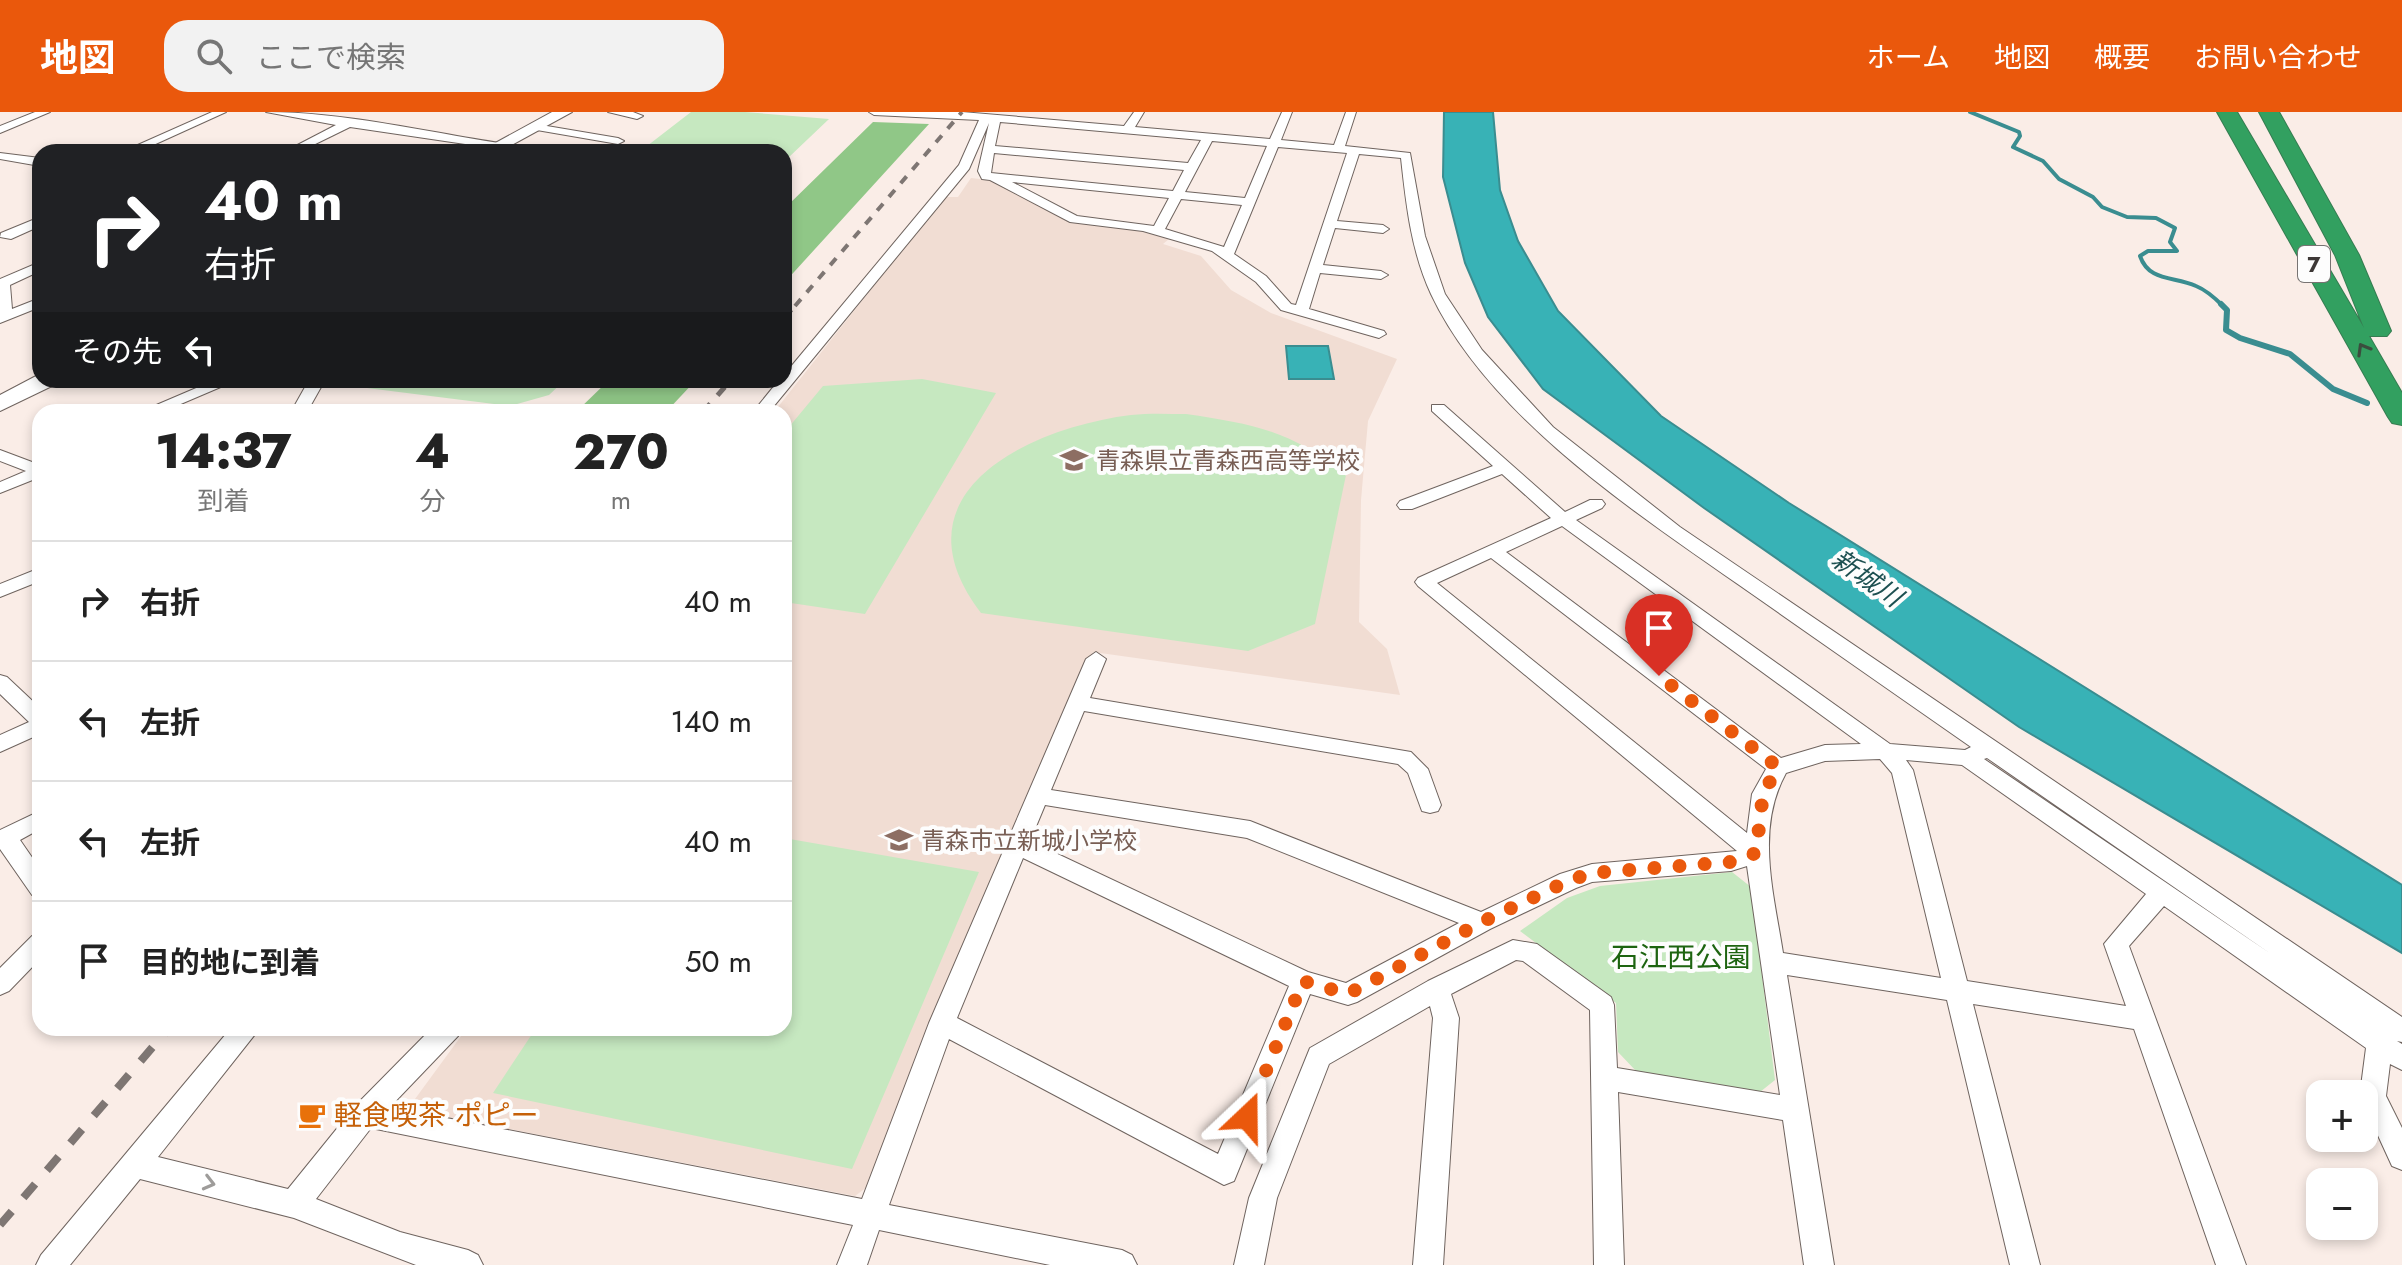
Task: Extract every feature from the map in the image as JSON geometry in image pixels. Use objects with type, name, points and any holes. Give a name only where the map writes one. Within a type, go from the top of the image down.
[{"type":"highway","points":[[2204,112],[2284,233],[2334,299]]},
{"type":"highway","name":"7","points":[[2227,112],[2402,417]]},
{"type":"highway","name":"7","points":[[2246,112],[2402,371]]},
{"type":"highway","points":[[2269,112],[2347,255],[2378,331]]},
{"type":"main road","points":[[503,144],[564,112]]},
{"type":"main road","points":[[0,404],[32,387]]},
{"type":"street","points":[[0,130],[45,112]]},
{"type":"street","points":[[147,144],[221,112]]},
{"type":"street","points":[[271,112],[310,114],[465,144]]},
{"type":"street","points":[[613,112],[637,116]]},
{"type":"street","points":[[874,112],[990,119],[1019,117],[1190,167]]},
{"type":"street","points":[[1048,124],[1057,112]]},
{"type":"street","points":[[1060,212],[1109,142],[1139,112]]},
{"type":"street","points":[[1228,254],[1287,112]]},
{"type":"street","points":[[1301,311],[1330,224],[1351,112]]},
{"type":"street","points":[[990,119],[986,176],[1252,202]]},
{"type":"street","points":[[792,375],[965,166],[990,119]]},
{"type":"street","points":[[306,144],[349,123]]},
{"type":"street","points":[[535,127],[618,141]]},
{"type":"street","points":[[989,149],[1208,138],[1406,155],[1421,250],[1430,275],[1448,312],[1483,362],[1528,410],[1615,488],[1977,753],[2161,893],[2395,1044]]},
{"type":"street","points":[[1157,231],[1208,138]]},
{"type":"street","points":[[0,156],[32,161]]},
{"type":"street","points":[[0,173],[32,162]]},
{"type":"street","points":[[995,178],[1074,219],[1157,231],[1228,254],[1261,279],[1286,307],[1379,334]]},
{"type":"street","points":[[1330,224],[1383,229]]},
{"type":"street","points":[[6,236],[32,225]]},
{"type":"street","points":[[1315,268],[1381,275]]},
{"type":"street","points":[[32,270],[3,283],[3,317],[32,305]]},
{"type":"street","points":[[168,404],[209,388]]},
{"type":"street","points":[[768,404],[781,388]]},
{"type":"street","points":[[1438,408],[1562,518],[1885,751],[1902,770],[2025,1265]]},
{"type":"street","points":[[0,455],[32,468]]},
{"type":"street","points":[[1406,505],[1505,467]]},
{"type":"street","points":[[0,488],[32,474]]},
{"type":"street","points":[[1596,504],[1424,582],[1756,853]]},
{"type":"street","points":[[1492,550],[1778,767]]},
{"type":"street","points":[[0,591],[32,577]]},
{"type":"street","points":[[852,1265],[942,1023],[1096,659]]},
{"type":"street","points":[[0,682],[32,714]]},
{"type":"street","points":[[1078,703],[1404,757],[1417,769],[1430,805]]},
{"type":"street","points":[[0,744],[32,726]]},
{"type":"street","points":[[1819,1265],[1756,853],[1763,794],[1778,767],[1825,753],[1977,753],[2395,1044]]},
{"type":"street","points":[[1039,796],[1250,830],[1482,922]]},
{"type":"street","points":[[32,823],[3,838],[32,877]]},
{"type":"street","points":[[1018,845],[1303,981],[1348,994],[1482,922],[1568,881],[1592,873],[1731,862],[1756,853]]},
{"type":"street","points":[[2161,893],[2116,944],[2231,1265]]},
{"type":"street","points":[[1249,1265],[1263,1198],[1319,1056],[1513,950],[1528,951],[1602,1005],[1609,1265]]},
{"type":"street","points":[[0,984],[32,951]]},
{"type":"street","points":[[1772,962],[2141,1019]]},
{"type":"street","points":[[942,1023],[1224,1172],[1303,981]]},
{"type":"street","points":[[1428,1265],[1446,1018],[1437,989]]},
{"type":"street","points":[[51,1265],[240,1036]]},
{"type":"street","points":[[294,1204],[365,1114],[441,1036]]},
{"type":"street","points":[[2395,1044],[2373,1096],[2402,1157]]},
{"type":"street","points":[[1605,1078],[1795,1110]]},
{"type":"street","points":[[365,1114],[1122,1265]]},
{"type":"street","points":[[133,1164],[294,1204],[400,1246],[468,1265]]},
{"type":"shaded area","name":"青森県立青森西高等学校","points":[[971,178],[989,180],[1069,221],[1139,231],[1169,239],[1163,244],[1201,256],[1231,290],[1271,313],[1397,359],[1368,421],[1361,500],[1359,622],[1387,649],[1400,695],[1093,652],[867,1187],[855,1196],[416,1111],[415,1099],[461,1036],[792,1036],[792,404],[780,404],[944,197],[958,197]]},
{"type":"green space","points":[[691,112],[745,112],[829,119],[792,154],[792,144],[650,144]]},
{"type":"green space","points":[[873,122],[929,124],[792,274],[792,201]]},
{"type":"green space","points":[[922,379],[996,393],[865,614],[792,603],[792,423],[823,386]]},
{"type":"green space","points":[[367,388],[556,388],[549,395],[517,404],[494,404]]},
{"type":"green space","points":[[601,388],[688,388],[674,404],[584,404]]},
{"type":"green space","points":[[1138,414],[1186,414],[1252,426],[1290,439],[1346,475],[1315,624],[1248,651],[981,613],[957,571],[951,534],[961,501],[983,474],[1014,452],[1051,435],[1091,422]]},
{"type":"green space","points":[[792,839],[979,872],[852,1169],[493,1093],[531,1036],[792,1036]]},
{"type":"green space","name":"石江西公園","points":[[1732,872],[1751,887],[1775,1080],[1760,1092],[1636,1071],[1618,1052],[1616,1003],[1520,931],[1567,898],[1600,886]]},
{"type":"water","name":"新城川","points":[[1444,112],[1493,112],[1500,190],[1518,241],[1558,311],[1661,416],[1789,503],[2402,885],[2402,953],[2019,727],[1704,508],[1543,389],[1488,317],[1465,263],[1443,177]]},
{"type":"water","points":[[1286,346],[1328,346],[1334,379],[1289,379]]},
{"type":"waterway","points":[[1970,112],[2019,132],[2020,136],[2013,147],[2043,161],[2059,179],[2093,197],[2102,207],[2127,217],[2156,218],[2175,228],[2170,242],[2177,251],[2148,251],[2140,256],[2144,264],[2156,274],[2200,288],[2223,306]]},
{"type":"waterway","points":[[2223,306],[2227,310],[2226,330],[2240,338],[2290,354],[2333,389],[2367,403]]},
{"type":"railway","points":[[795,306],[962,112]]},
{"type":"railway","points":[[792,309],[796,304]]},
{"type":"railway","points":[[710,404],[724,388]]},
{"type":"railway","points":[[0,1225],[162,1036]]},
{"type":"place","name":"青森県立青森西高等学校","points":[[1074,460]]},
{"type":"place","name":"青森市立新城小学校","points":[[899,840]]},
{"type":"place","name":"軽食喫茶 ポピー","points":[[312,1115]]},
{"type":"route","points":[[1247,1117],[1303,981],[1348,994],[1537,894],[1592,873],[1731,862],[1756,853],[1763,794],[1778,767],[1659,676]]}]
